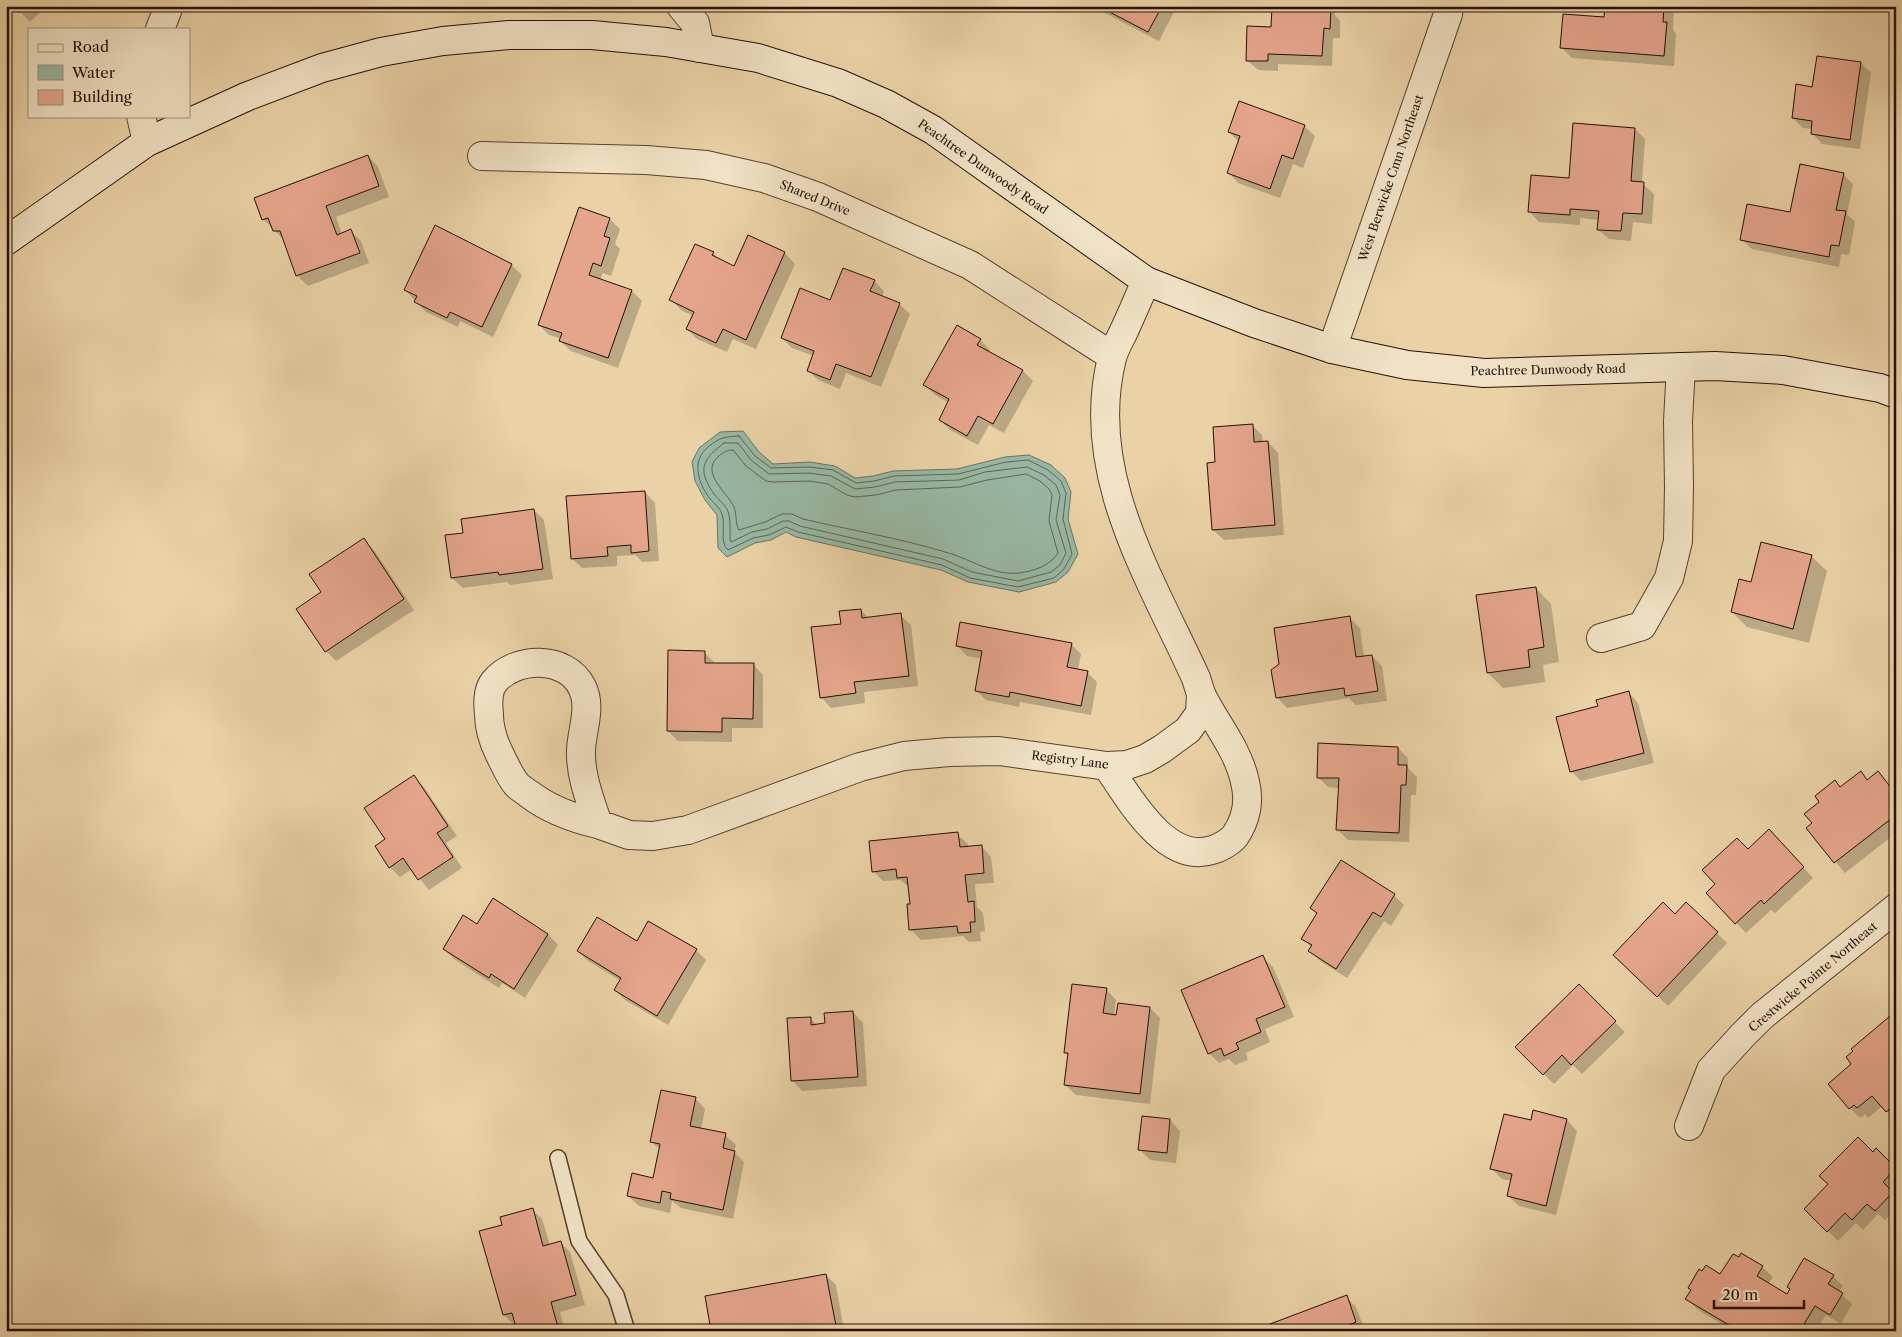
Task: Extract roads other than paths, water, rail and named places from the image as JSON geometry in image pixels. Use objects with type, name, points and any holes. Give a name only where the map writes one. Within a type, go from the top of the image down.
[{"type":"street","points":[[160,28],[169,6]]},
{"type":"street","points":[[681,6],[695,22],[700,48]]},
{"type":"street","name":"West Berwicke Cmn Northeast","points":[[1332,349],[1448,14],[1449,6]]},
{"type":"street","name":"Peachtree Dunwoody Road","points":[[190,114],[248,96],[322,68],[381,52],[444,41],[509,34],[592,35],[666,42],[758,58],[838,82],[886,104],[933,130],[1146,281],[1254,323],[1332,349],[1407,365],[1484,373],[1715,366],[1783,370],[1880,388],[1896,394]]},
{"type":"street","name":"Peachtree Dunwoody Road","points":[[6,241],[144,129],[179,118]]},
{"type":"street","name":"Shared Drive","points":[[482,156],[646,160],[706,165],[764,178],[818,197],[970,265],[1112,356]]},
{"type":"street","points":[[1107,766],[1148,823],[1175,846],[1191,852],[1204,852],[1216,849],[1233,839],[1243,824],[1247,803],[1246,783],[1239,762],[1201,694],[1196,678],[1136,552],[1122,517],[1112,480],[1106,441],[1105,399],[1112,356],[1146,281]]},
{"type":"street","points":[[1601,638],[1642,626],[1669,578],[1678,541],[1680,487],[1678,421],[1681,367]]},
{"type":"street","name":"Registry Lane","points":[[598,824],[584,776],[581,751],[587,702],[581,686],[566,668],[548,662],[526,663],[509,671],[494,682],[490,692],[488,705],[489,725],[497,748],[517,785],[544,805],[566,815],[629,835],[653,836],[688,830],[860,767],[904,756],[949,752],[999,752],[1107,766],[1127,765],[1145,759],[1188,730],[1200,713],[1201,694]]},
{"type":"street","name":"Crestwicke Pointe Northeast","points":[[1689,1126],[1710,1070],[1742,1036],[1776,1005],[1896,908]]},
{"type":"lane","points":[[558,1158],[579,1241],[616,1295],[627,1331]]},
{"type":"water","points":[[743,431],[759,452],[773,464],[810,462],[835,466],[855,478],[893,471],[957,469],[1005,457],[1029,455],[1051,465],[1065,478],[1071,492],[1068,519],[1078,554],[1068,572],[1056,582],[1019,592],[968,582],[941,570],[796,537],[786,532],[771,540],[755,543],[727,557],[718,548],[717,515],[705,500],[695,481],[692,462],[699,448],[720,432]]}]
